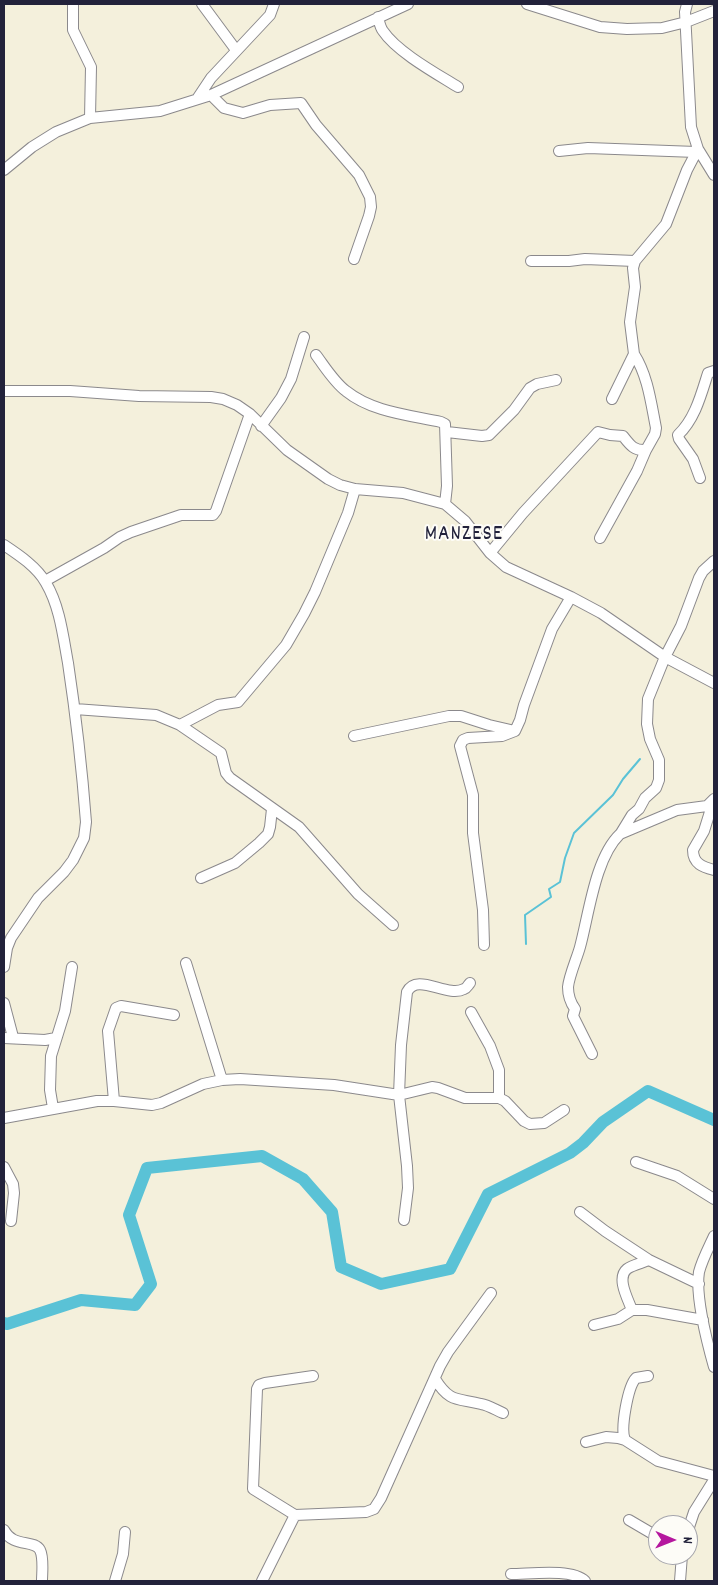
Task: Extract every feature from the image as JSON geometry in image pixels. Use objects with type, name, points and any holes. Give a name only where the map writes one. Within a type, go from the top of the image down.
[{"type":"street","points":[[73,4],[73,30],[91,67],[90,118]]},
{"type":"street","points":[[202,4],[236,50]]},
{"type":"street","points":[[197,99],[211,78],[270,15],[274,4]]},
{"type":"street","points":[[4,170],[32,147],[56,132],[90,118],[160,111],[211,95],[408,4]]},
{"type":"street","points":[[527,4],[600,27],[628,29],[662,28],[714,12]]},
{"type":"street","points":[[687,4],[686,22],[691,127],[697,150],[714,175]]},
{"type":"street","points":[[378,17],[382,31],[391,41],[422,65],[458,87]]},
{"type":"street","points":[[211,95],[224,108],[243,114],[270,104],[301,103],[316,125],[359,175],[370,197],[371,207],[369,216],[354,259]]},
{"type":"street","points":[[559,151],[588,148],[697,150]]},
{"type":"street","points":[[600,538],[637,471],[655,434],[656,428],[645,377],[641,365],[634,354],[630,322],[635,286],[633,268],[635,261],[666,224],[697,150]]},
{"type":"street","points":[[531,262],[585,259],[635,261]]},
{"type":"street","points":[[261,426],[281,398],[291,378],[304,337]]},
{"type":"street","points":[[612,399],[634,354]]},
{"type":"street","points":[[316,355],[336,382],[358,400],[388,411],[445,424],[447,486],[445,504]]},
{"type":"street","points":[[700,478],[693,459],[678,435],[685,428],[699,402],[708,373],[714,370]]},
{"type":"street","points":[[446,432],[489,435],[514,410],[530,388],[537,384],[556,380]]},
{"type":"street","points":[[4,391],[70,391],[223,399],[237,405],[250,414],[288,450],[328,479],[355,489],[403,493],[445,504],[464,520],[490,552],[506,567],[601,613],[665,657],[714,683]]},
{"type":"street","points":[[46,581],[131,532],[181,515],[213,515],[250,414]]},
{"type":"street","points":[[490,552],[523,513],[598,432],[623,436],[633,448],[646,450]]},
{"type":"street","points":[[180,724],[218,705],[238,702],[286,645],[315,592],[348,513],[355,489]]},
{"type":"street","points":[[4,545],[33,567],[46,581],[54,598],[61,624],[75,709],[86,822],[84,838],[80,848],[64,872],[38,898],[11,938],[7,948],[4,967]]},
{"type":"street","points":[[592,1054],[573,1016],[575,1009],[570,1002],[568,986],[602,863],[615,839],[632,815],[639,809],[645,798],[656,788],[659,780],[659,760],[650,739],[647,724],[648,699],[665,657],[681,626],[699,578],[703,571],[714,561]]},
{"type":"street","points":[[484,945],[483,910],[472,833],[472,795],[460,746],[463,740],[468,738],[502,736],[515,731],[552,629],[571,597]]},
{"type":"street","points":[[75,709],[156,715],[180,724],[221,753],[226,773],[230,778],[299,827],[358,894],[393,926]]},
{"type":"street","points":[[354,736],[448,716],[460,716],[515,731]]},
{"type":"street","points":[[620,834],[677,810],[707,806],[714,799]]},
{"type":"street","points":[[714,799],[709,818],[693,850],[693,855],[700,866],[714,870]]},
{"type":"street","points":[[201,878],[235,863],[268,834],[272,809]]},
{"type":"street","points":[[186,963],[222,1080]]},
{"type":"street","points":[[53,1108],[50,1090],[51,1056],[65,1011],[72,967]]},
{"type":"street","points":[[404,1220],[408,1188],[400,1095],[401,1045],[407,992],[409,987],[414,984],[458,991],[470,984]]},
{"type":"street","points":[[4,1003],[8,1037],[45,1040],[56,1038]]},
{"type":"street","points":[[114,1101],[108,1031],[116,1008],[121,1006],[174,1015]]},
{"type":"street","points":[[471,1012],[490,1046],[498,1070],[499,1098]]},
{"type":"street","points":[[4,1118],[81,1103],[114,1101],[152,1105],[161,1103],[203,1084],[222,1080],[334,1085],[400,1095],[438,1088],[464,1098],[499,1098],[505,1101],[524,1121],[530,1124],[544,1123],[564,1110]]},
{"type":"street","points":[[636,1162],[677,1176],[714,1199]]},
{"type":"street","points":[[4,1167],[13,1184],[11,1221]]},
{"type":"street","points":[[580,1212],[649,1260],[699,1284]]},
{"type":"street","points":[[714,1236],[700,1271],[699,1284],[703,1320],[714,1367]]},
{"type":"street","points":[[632,1310],[622,1281],[623,1274],[628,1268],[649,1260]]},
{"type":"street","points":[[313,1376],[259,1384],[256,1389],[253,1489],[295,1515],[366,1512],[374,1509],[382,1498],[448,1352],[491,1293]]},
{"type":"street","points":[[594,1325],[621,1318],[632,1310],[648,1310],[703,1320]]},
{"type":"street","points":[[625,1440],[623,1430],[630,1388],[636,1378],[648,1376]]},
{"type":"street","points":[[435,1379],[442,1391],[454,1399],[482,1404],[503,1413]]},
{"type":"street","points":[[586,1442],[618,1438],[625,1440],[658,1462],[714,1476]]},
{"type":"street","points":[[693,1515],[714,1480]]},
{"type":"street","points":[[262,1581],[295,1515]]},
{"type":"street","points":[[629,1520],[648,1531]]},
{"type":"street","points":[[4,1530],[8,1537],[13,1540],[36,1545],[40,1550],[42,1581]]},
{"type":"street","points":[[115,1581],[125,1532]]},
{"type":"street","points":[[680,1581],[681,1565]]},
{"type":"street","points":[[511,1574],[562,1577],[574,1574],[585,1581]]},
{"type":"waterway","points":[[526,944],[525,915],[551,897],[549,889],[560,882],[565,858],[574,833],[613,795],[623,779],[640,759]]},
{"type":"waterway","points":[[4,1323],[7,1324],[81,1300],[135,1305],[151,1284],[129,1215],[147,1168],[262,1156],[303,1179],[332,1212],[341,1267],[381,1284],[450,1269],[488,1194],[570,1153],[583,1143],[603,1122],[648,1091],[714,1120]]},
{"type":"district","name":"MANZESE","points":[[464,536]]}]
